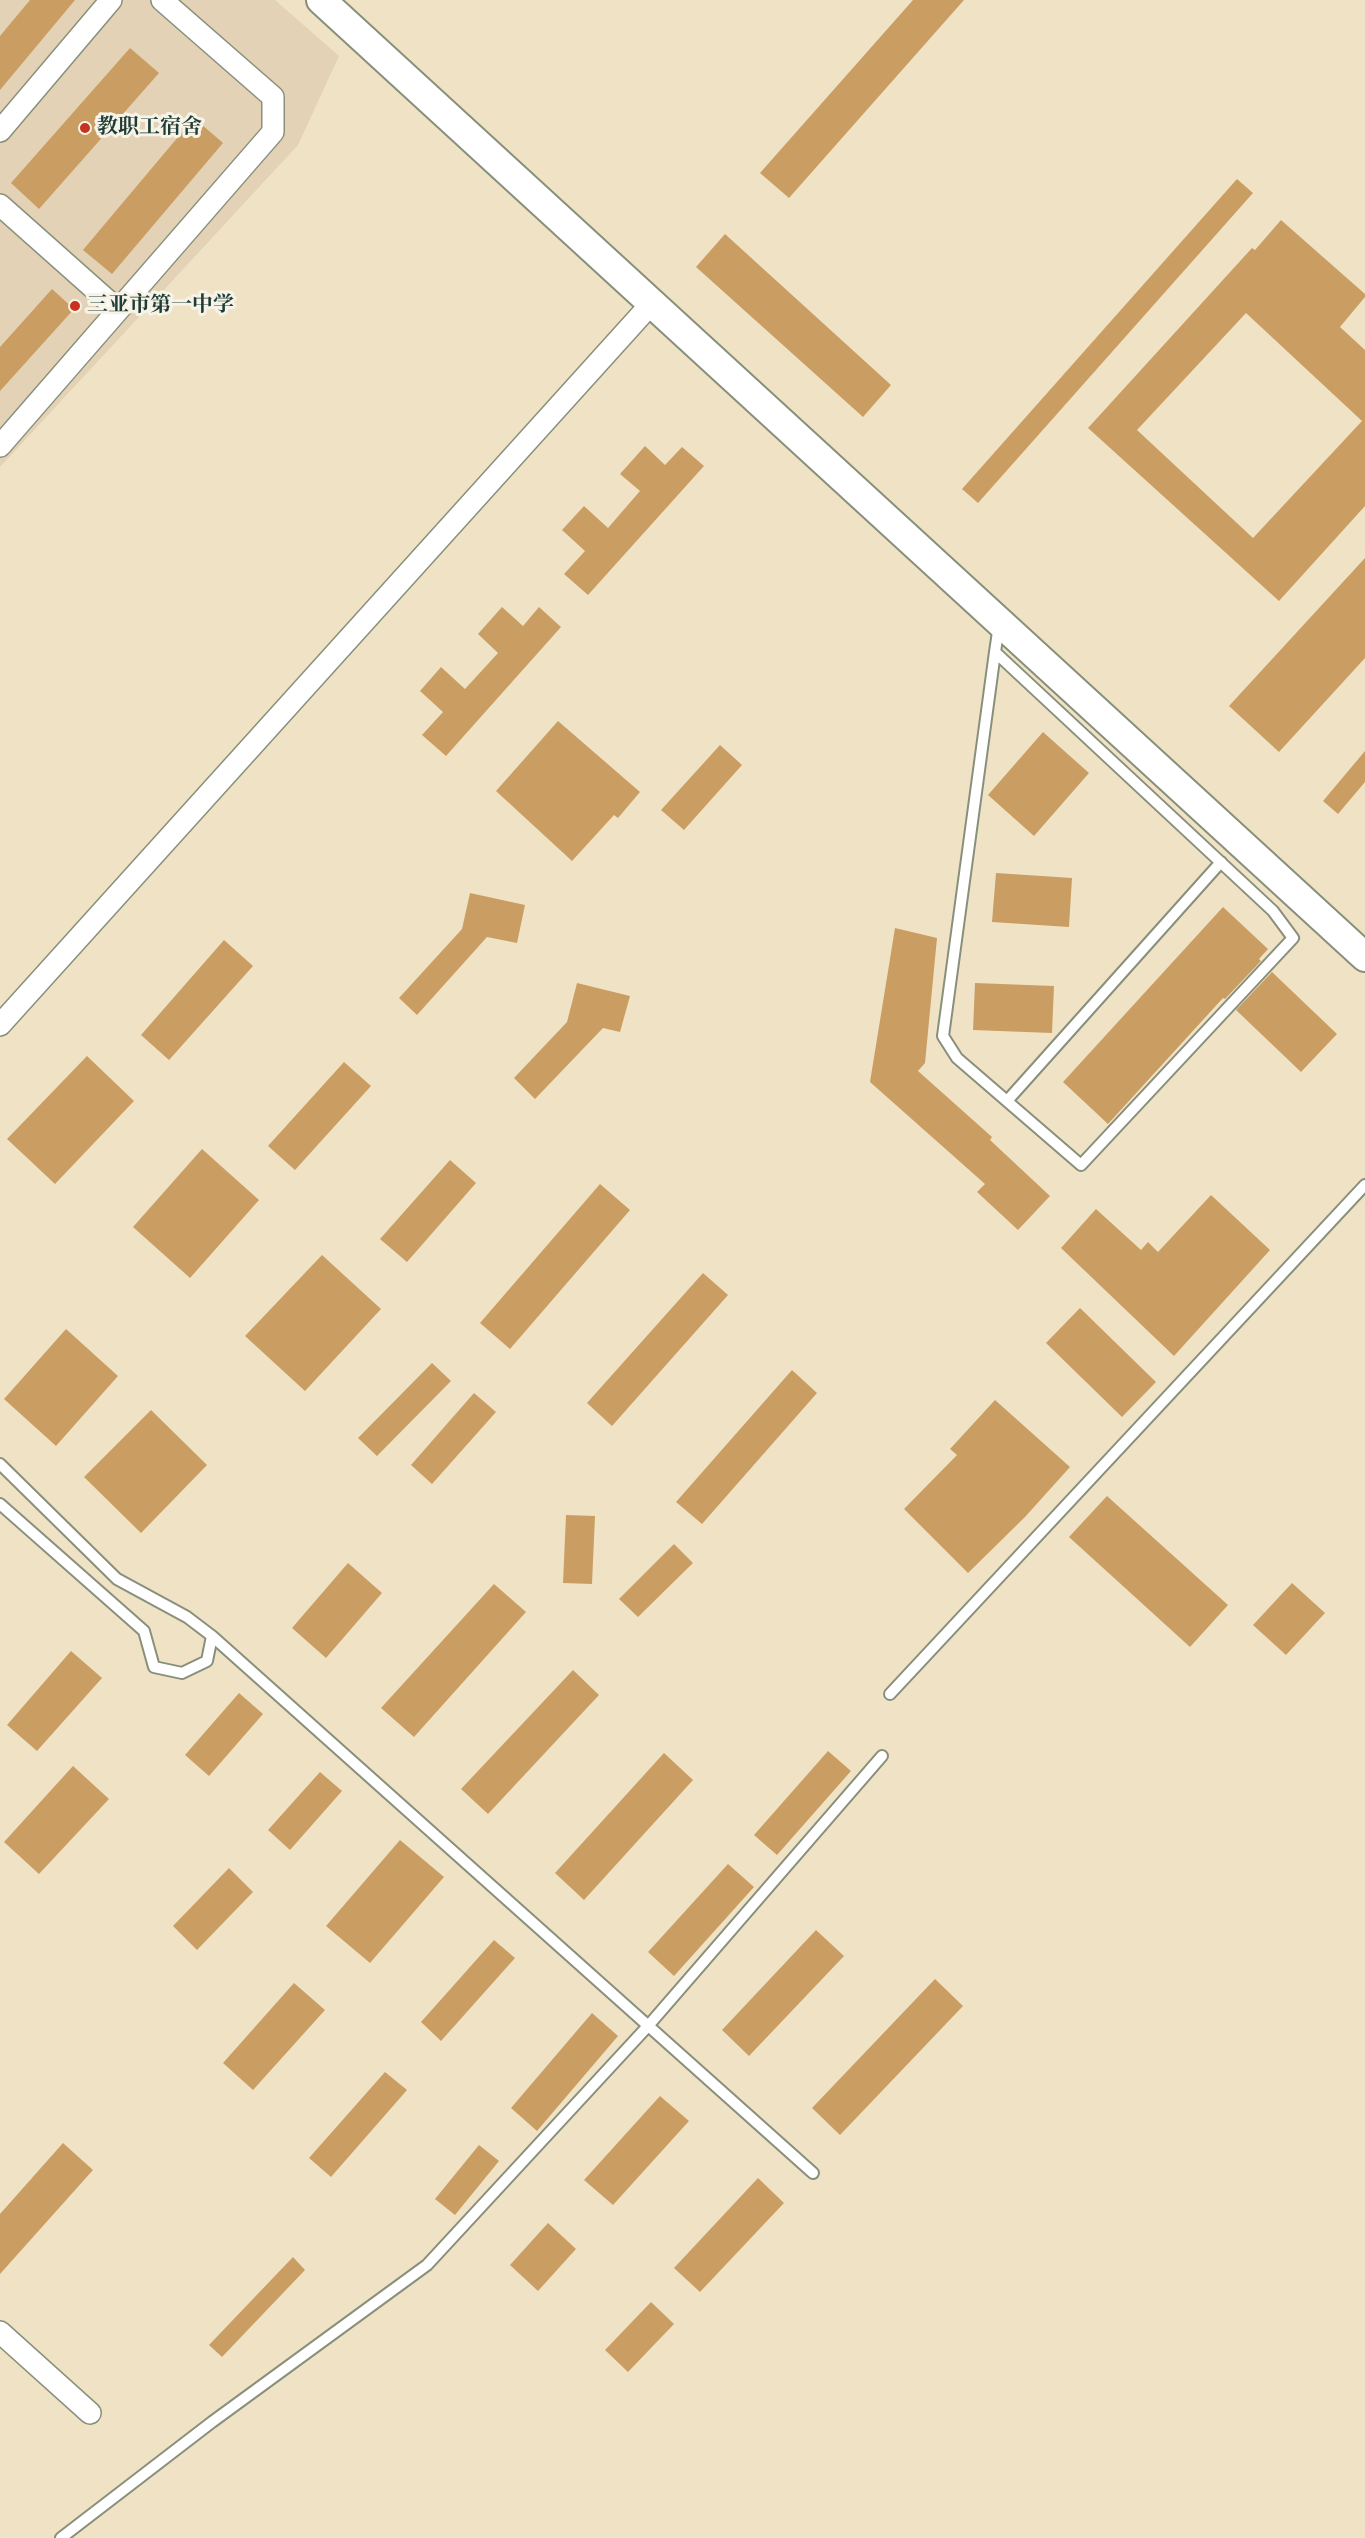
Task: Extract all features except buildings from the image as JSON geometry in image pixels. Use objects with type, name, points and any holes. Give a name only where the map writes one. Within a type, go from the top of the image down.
[{"type":"street","points":[[0,131],[111,0]]},
{"type":"street","points":[[0,446],[273,132],[273,97],[162,0]]},
{"type":"street","points":[[321,0],[1365,957]]},
{"type":"street","points":[[0,205],[117,309]]},
{"type":"street","points":[[0,1025],[651,304]]},
{"type":"street","points":[[0,2332],[90,2413]]},
{"type":"lane","points":[[995,652],[1273,910],[1293,938],[1081,1165],[957,1058],[944,1036],[995,652],[999,622]]},
{"type":"lane","points":[[1007,1101],[1221,862]]},
{"type":"lane","points":[[890,1694],[1365,1185]]},
{"type":"lane","points":[[0,1464],[117,1579],[187,1617],[212,1636],[813,2173]]},
{"type":"lane","points":[[0,1504],[144,1631],[154,1667],[182,1673],[207,1661],[212,1636]]},
{"type":"lane","points":[[61,2538],[212,2422],[427,2265],[648,2026],[882,1756]]},
{"type":"shaded area","name":"三亚市第一中学","points":[[0,0],[275,0],[339,56],[298,145],[0,467]]},
{"type":"place","name":"教职工宿舍","points":[[85,128]]},
{"type":"place","name":"三亚市第一中学","points":[[75,306]]}]
